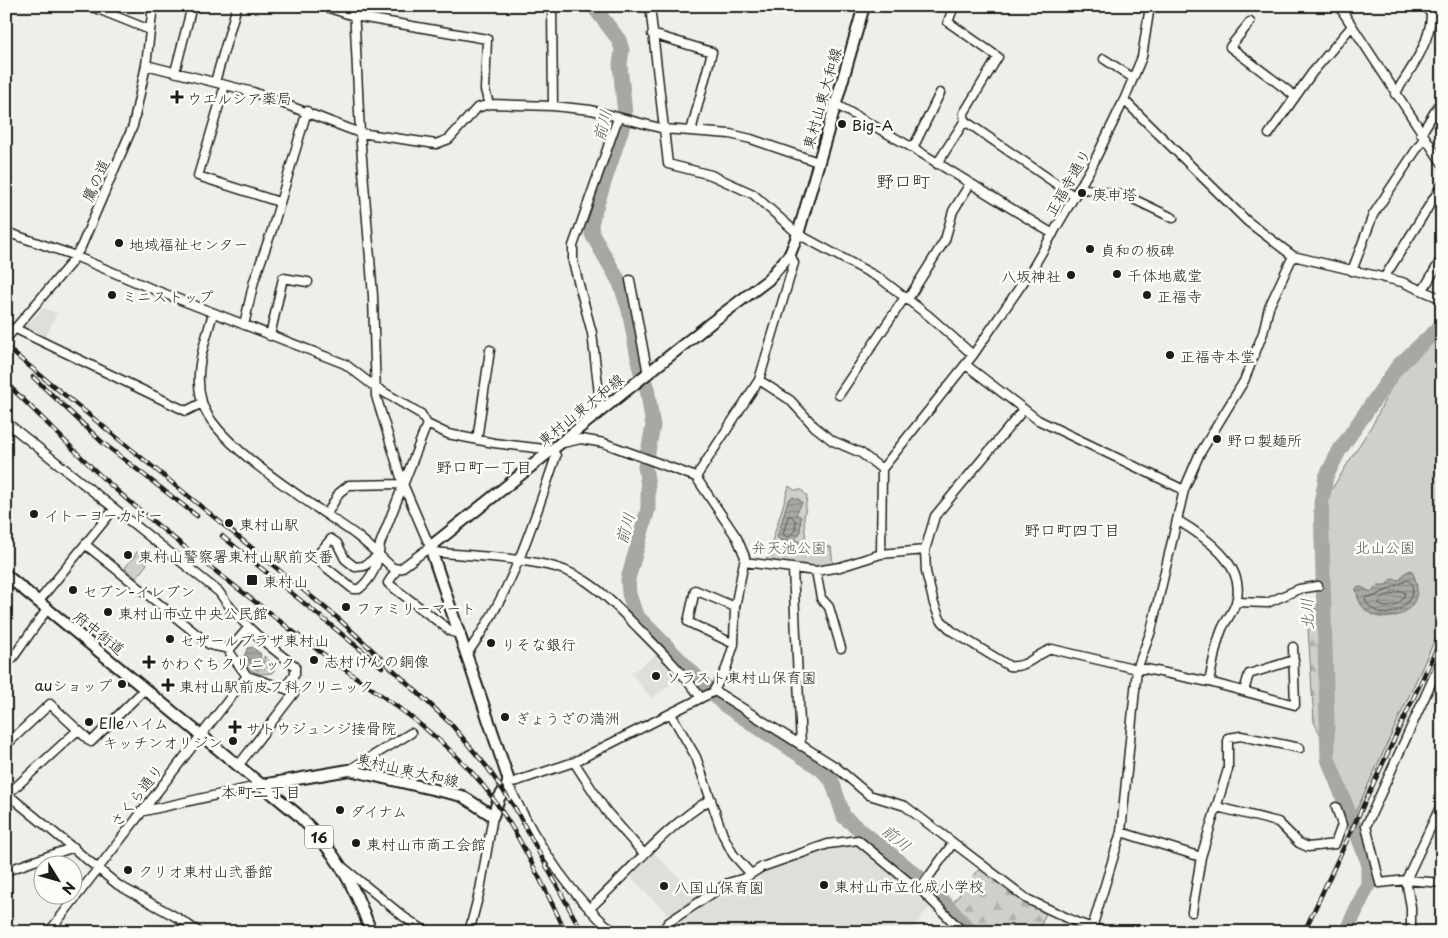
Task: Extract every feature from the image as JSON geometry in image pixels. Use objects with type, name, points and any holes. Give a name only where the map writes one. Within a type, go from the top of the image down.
[{"type":"main road","name":"東村山東大和線","points":[[432,549],[557,446],[768,280],[790,254],[798,234],[864,6]]},
{"type":"main road","points":[[432,549],[508,784],[499,798],[493,816]]},
{"type":"main road","name":"府中街道","points":[[6,575],[262,785],[314,831],[343,867],[359,898],[371,932]]},
{"type":"main road","name":"東村山東大和線","points":[[262,785],[349,770],[462,796],[493,816]]},
{"type":"street","points":[[90,6],[150,30]]},
{"type":"street","name":"鷹の道","points":[[11,334],[76,257],[133,126],[146,65],[153,6]]},
{"type":"street","points":[[175,72],[192,6]]},
{"type":"street","points":[[215,82],[237,6]]},
{"type":"street","points":[[323,6],[354,16],[487,39],[485,90],[489,104]]},
{"type":"street","points":[[354,6],[360,133],[373,287],[376,396],[403,484],[432,549]]},
{"type":"street","points":[[552,6],[553,106]]},
{"type":"street","points":[[650,6],[668,164],[710,175],[753,194],[798,234],[881,279],[907,298],[973,355]]},
{"type":"street","points":[[954,6],[948,22],[998,57],[964,112],[965,124]]},
{"type":"street","name":"正福寺通り","points":[[882,469],[966,365],[1031,272],[1080,188],[1108,136],[1142,57],[1150,6]]},
{"type":"street","points":[[1339,6],[1442,163]]},
{"type":"street","points":[[1395,94],[1421,51],[1431,14],[1426,6]]},
{"type":"street","points":[[1431,14],[1442,10]]},
{"type":"street","points":[[1250,22],[1230,47],[1295,96]]},
{"type":"street","points":[[1269,134],[1312,73],[1352,26]]},
{"type":"street","points":[[652,34],[712,52],[691,131]]},
{"type":"street","points":[[1104,59],[1133,78]]},
{"type":"street","points":[[146,65],[253,92],[307,111],[360,133],[442,144],[449,139],[469,114],[477,108],[489,104],[553,106],[591,110],[619,119],[664,129],[730,134],[751,139],[818,162]]},
{"type":"street","points":[[225,85],[198,176],[279,202]]},
{"type":"street","points":[[913,148],[940,93]]},
{"type":"street","points":[[1124,100],[1247,221],[1293,256],[1384,278],[1423,290],[1442,299]]},
{"type":"street","points":[[1352,271],[1373,215],[1423,136],[1442,100]]},
{"type":"street","points":[[835,104],[913,148],[1053,234]]},
{"type":"street","points":[[244,326],[254,281],[272,230],[307,111]]},
{"type":"street","points":[[601,411],[592,333],[573,262],[573,246],[619,119]]},
{"type":"street","points":[[937,164],[962,125],[968,123],[1074,196]]},
{"type":"street","points":[[839,395],[945,240],[954,211],[970,184]]},
{"type":"street","points":[[1384,278],[1442,185]]},
{"type":"street","points":[[1080,188],[1127,196],[1173,218]]},
{"type":"street","points":[[6,232],[76,257],[244,326],[345,364],[375,387],[422,414],[427,424],[448,434],[477,440],[557,446],[573,440],[588,440],[643,457],[696,477],[736,538],[745,557],[735,607],[734,644],[726,669],[714,692],[574,762],[508,784],[529,824],[561,876],[589,909],[614,932]]},
{"type":"street","points":[[696,477],[759,380],[794,263],[790,254]]},
{"type":"street","points":[[1092,928],[1121,832],[1137,669],[1151,631],[1184,490],[1199,455],[1244,381],[1263,333],[1269,306],[1293,256]]},
{"type":"street","points":[[1423,290],[1442,258]]},
{"type":"street","points":[[270,336],[283,278],[308,282]]},
{"type":"street","points":[[630,280],[644,377]]},
{"type":"street","points":[[214,313],[198,368],[202,403],[212,422],[232,444],[397,569]]},
{"type":"street","points":[[6,324],[11,334],[186,410],[202,403]]},
{"type":"street","points":[[477,440],[490,350]]},
{"type":"street","points":[[966,365],[1038,420],[1184,490]]},
{"type":"street","points":[[759,380],[790,400],[815,426],[833,441],[861,453],[882,469],[880,554]]},
{"type":"street","points":[[1024,409],[935,516],[925,550],[926,572],[940,619],[952,630],[1009,666],[1017,667],[1052,649],[1137,669],[1146,669],[1209,682],[1295,705],[1293,647]]},
{"type":"street","points":[[6,422],[219,592],[234,615],[296,668],[296,674],[285,686]]},
{"type":"street","points":[[369,580],[367,573],[345,559],[334,539],[328,540],[319,550],[323,565],[353,589],[359,589],[369,580],[377,565],[380,544],[427,424]]},
{"type":"street","points":[[467,654],[490,623],[521,560],[556,456],[557,446]]},
{"type":"street","points":[[326,514],[339,493],[350,485],[403,484]]},
{"type":"street","points":[[40,601],[114,509]]},
{"type":"street","points":[[1177,520],[1198,533],[1231,566],[1238,582],[1236,602],[1222,631],[1209,682]]},
{"type":"street","points":[[86,545],[210,645],[230,649]]},
{"type":"street","points":[[461,634],[452,632],[390,586],[388,583],[397,569],[432,549],[521,560],[556,568],[578,576],[607,595],[682,672],[702,698]]},
{"type":"street","points":[[744,562],[816,571],[840,567],[880,554],[925,550]]},
{"type":"street","points":[[359,568],[379,555]]},
{"type":"street","points":[[793,569],[800,746]]},
{"type":"street","points":[[816,571],[821,598],[829,608],[840,648]]},
{"type":"street","points":[[1236,602],[1267,603],[1299,589],[1318,586]]},
{"type":"street","points":[[734,644],[688,622],[696,590],[735,607]]},
{"type":"street","points":[[6,655],[12,659],[48,608]]},
{"type":"street","points":[[230,649],[248,628]]},
{"type":"street","points":[[230,649],[230,653],[247,676],[285,686],[295,692],[238,766]]},
{"type":"street","points":[[1442,659],[1366,826],[1380,883],[1406,880],[1442,883]]},
{"type":"street","points":[[1244,691],[1249,674],[1294,660]]},
{"type":"street","name":"さくら通り","points":[[49,932],[247,676]]},
{"type":"street","points":[[6,745],[50,704],[91,742],[145,689]]},
{"type":"street","points":[[714,692],[836,768],[869,795],[905,806],[1028,900],[1092,928],[1107,932]]},
{"type":"street","points":[[671,714],[696,757],[723,835],[733,854],[750,873]]},
{"type":"street","points":[[78,730],[7,794],[118,885],[178,918],[199,932]]},
{"type":"street","points":[[349,770],[411,733]]},
{"type":"street","points":[[1192,912],[1201,857],[1228,769],[1228,738],[1241,736],[1300,748]]},
{"type":"street","points":[[574,762],[606,811],[644,854]]},
{"type":"street","points":[[140,812],[262,785]]},
{"type":"street","points":[[589,909],[686,814],[710,799]]},
{"type":"street","points":[[1411,932],[1411,908],[1406,880],[1442,804]]},
{"type":"street","points":[[1217,807],[1278,822],[1299,843],[1315,848],[1335,844],[1342,825],[1336,807]]},
{"type":"street","points":[[469,932],[480,890],[493,816]]},
{"type":"street","points":[[1121,832],[1201,857]]},
{"type":"street","points":[[661,932],[669,922],[728,883],[745,878],[750,873],[828,844],[858,840],[916,888],[920,889],[963,932]]},
{"type":"street","points":[[920,889],[953,843]]},
{"type":"street","points":[[6,871],[74,847]]},
{"type":"street","points":[[343,867],[404,917],[427,932]]},
{"type":"shaded area","points":[[43,308],[57,313],[44,341],[22,330]]},
{"type":"shaded area","name":"ソラスト東村山保育園","points":[[657,654],[680,679],[651,698],[631,673]]},
{"type":"shaded area","name":"東村山市立化成小学校","points":[[859,844],[930,907],[909,932],[668,932],[673,926],[730,889],[755,881],[768,869],[828,846]]},
{"type":"shaded area","name":"八国山保育園","points":[[651,850],[700,898],[670,917],[628,874]]},
{"type":"green space","name":"北山公園","points":[[1442,333],[1442,624],[1353,818],[1332,758],[1328,501],[1331,490],[1374,422],[1395,379]]},
{"type":"green space","name":"弁天池公園","points":[[789,486],[794,490],[802,490],[807,497],[804,519],[806,544],[831,547],[833,565],[813,567],[766,561]]},
{"type":"green space","points":[[138,551],[147,564],[136,578],[125,568]]},
{"type":"green space","points":[[1341,606],[1442,624],[1353,818],[1332,758],[1314,722],[1308,628],[1309,609]]},
{"type":"green space","points":[[264,656],[276,667],[272,673],[260,674],[248,669],[245,659],[248,659],[250,666],[258,670],[264,662]]},
{"type":"green space","points":[[980,868],[1025,902],[1046,913],[1038,932],[971,932],[950,907]]},
{"type":"water","points":[[793,497],[802,503],[796,514],[801,517],[800,533],[795,539],[804,545],[802,550],[791,548],[777,537],[788,500]]},
{"type":"water","points":[[1411,570],[1417,587],[1415,600],[1407,610],[1396,616],[1383,617],[1370,613],[1361,604],[1356,588],[1361,587],[1371,592],[1378,585],[1386,585],[1391,579],[1400,580],[1405,573]]},
{"type":"water","points":[[252,647],[261,654],[260,657],[263,661],[257,668],[251,664],[248,657],[244,656],[248,648]]},
{"type":"waterway","name":"前川","points":[[593,6],[619,40],[622,50],[620,65],[625,114],[591,224],[592,234],[620,283],[629,310],[640,369],[647,388],[653,426],[645,467],[648,486],[648,509],[628,579],[629,594],[636,615],[723,704],[821,769],[832,781],[844,817],[928,884],[971,932]]},
{"type":"waterway","name":"北川","points":[[1351,932],[1350,923],[1368,885],[1368,862],[1328,759],[1321,503],[1326,477],[1339,451],[1398,366],[1442,325]]},
{"type":"railway","points":[[6,347],[340,620],[450,723],[487,767],[515,808],[582,932]]},
{"type":"railway","points":[[33,377],[103,443],[197,516]]},
{"type":"railway","points":[[6,383],[103,478],[147,517],[309,644],[403,711],[426,729],[468,768],[498,805],[511,825],[566,932]]},
{"type":"railway","points":[[222,536],[382,667]]},
{"type":"railway","points":[[1304,932],[1442,637]]},
{"type":"place","name":"ウエルシア薬局","points":[[177,97]]},
{"type":"place","name":"Big-A","points":[[842,124]]},
{"type":"place","name":"庚申塔","points":[[1082,193]]},
{"type":"place","name":"地域福祉センター","points":[[119,243]]},
{"type":"place","name":"貞和の板碑","points":[[1090,249]]},
{"type":"place","name":"千体地蔵堂","points":[[1117,274]]},
{"type":"place","name":"八坂神社","points":[[1071,275]]},
{"type":"place","name":"ミニストップ","points":[[112,295]]},
{"type":"place","name":"正福寺","points":[[1147,295]]},
{"type":"place","name":"正福寺本堂","points":[[1170,355]]},
{"type":"place","name":"野口製麺所","points":[[1217,439]]},
{"type":"place","name":"イトーヨーカドー","points":[[34,514]]},
{"type":"place","name":"東村山駅","points":[[229,523]]},
{"type":"place","name":"東村山警察署東村山駅前交番","points":[[128,555]]},
{"type":"place","name":"東村山","points":[[252,580]]},
{"type":"place","name":"セブン-イレブン","points":[[73,590]]},
{"type":"place","name":"ファミリーマート","points":[[346,607]]},
{"type":"place","name":"東村山市立中央公民館","points":[[108,612]]},
{"type":"place","name":"セザールプラザ東村山","points":[[170,639]]},
{"type":"place","name":"りそな銀行","points":[[491,643]]},
{"type":"place","name":"志村けんの銅像","points":[[314,660]]},
{"type":"place","name":"かわぐちクリニック","points":[[149,662]]},
{"type":"place","name":"ソラスト東村山保育園","points":[[656,676]]},
{"type":"place","name":"auショップ","points":[[122,684]]},
{"type":"place","name":"東村山駅前皮フ科クリニック","points":[[168,685]]},
{"type":"place","name":"ぎょうざの満洲","points":[[505,717]]},
{"type":"place","name":"Elleハイム","points":[[89,722]]},
{"type":"place","name":"サトウジュンジ接骨院","points":[[235,727]]},
{"type":"place","name":"キッチンオリジン","points":[[233,741]]},
{"type":"place","name":"ダイナム","points":[[340,810]]},
{"type":"place","name":"東村山市商工会館","points":[[356,843]]},
{"type":"place","name":"クリオ東村山弐番館","points":[[128,870]]},
{"type":"place","name":"東村山市立化成小学校","points":[[824,885]]},
{"type":"place","name":"八国山保育園","points":[[664,886]]},
{"type":"district","name":"野口町","points":[[903,180]]},
{"type":"district","name":"野口町一丁目","points":[[484,466]]},
{"type":"district","name":"野口町四丁目","points":[[1072,529]]},
{"type":"district","name":"本町二丁目","points":[[261,791]]}]
